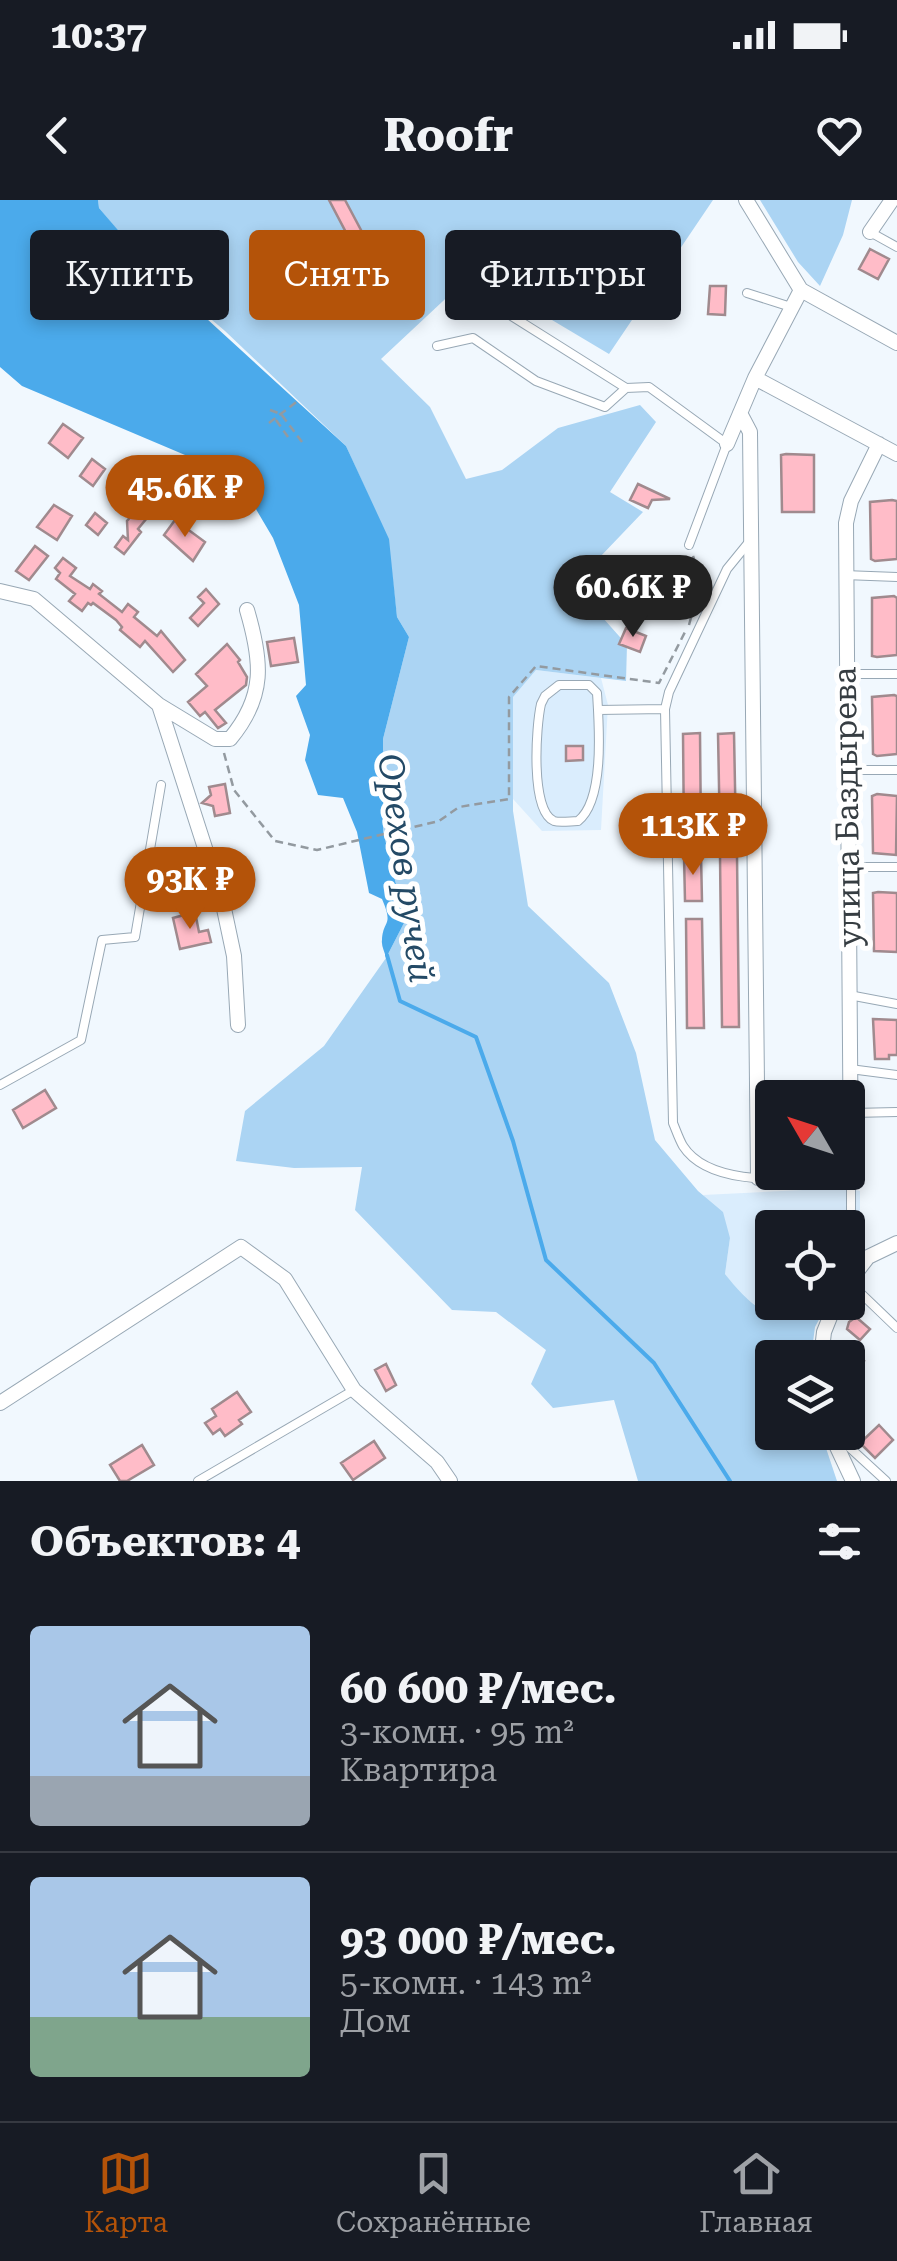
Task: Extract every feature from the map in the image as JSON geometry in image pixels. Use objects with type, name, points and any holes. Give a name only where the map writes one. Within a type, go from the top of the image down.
[{"type":"street","points":[[746,200],[801,290],[897,343]]},
{"type":"street","points":[[870,232],[892,200]]},
{"type":"street","points":[[727,444],[754,378],[801,290]]},
{"type":"street","points":[[754,378],[897,454]]},
{"type":"street","points":[[740,413],[750,432],[757,1080]]},
{"type":"street","name":"улица Баздырева","points":[[850,1080],[846,524],[851,502],[879,444]]},
{"type":"street","points":[[0,591],[34,598],[160,705],[224,741],[242,724],[258,690],[256,640],[247,610]]},
{"type":"street","points":[[160,705],[223,904],[234,956],[238,1024]]},
{"type":"street","points":[[865,1261],[897,1243]]},
{"type":"street","points":[[0,1402],[241,1247],[285,1278],[354,1390],[438,1462],[450,1481]]},
{"type":"street","points":[[840,1450],[853,1481]]},
{"type":"lane","points":[[870,232],[897,247]]},
{"type":"lane","points":[[748,293],[792,307]]},
{"type":"lane","points":[[518,320],[626,388],[649,388],[727,444],[689,545]]},
{"type":"lane","points":[[437,346],[472,338],[536,381],[605,407],[626,388]]},
{"type":"lane","points":[[751,539],[727,569],[669,692],[665,709],[674,1123],[684,1147],[701,1164],[725,1175],[755,1178]]},
{"type":"lane","points":[[844,574],[897,577]]},
{"type":"lane","points":[[846,674],[897,674]]},
{"type":"lane","points":[[560,685],[589,686],[597,693],[598,710],[597,778],[588,811],[578,821],[556,822],[545,813],[536,780],[541,704],[560,685]]},
{"type":"lane","points":[[598,710],[665,709]]},
{"type":"lane","points":[[846,770],[897,770]]},
{"type":"lane","points":[[0,1085],[81,1040],[102,940],[135,936],[161,785]]},
{"type":"lane","points":[[848,867],[897,867]]},
{"type":"lane","points":[[849,995],[897,1004]]},
{"type":"lane","points":[[850,1069],[897,1075]]},
{"type":"lane","points":[[865,1113],[897,1112]]},
{"type":"lane","points":[[865,1298],[897,1328]]},
{"type":"lane","points":[[198,1481],[354,1390]]},
{"type":"lane","points":[[852,1450],[886,1481]]},
{"type":"path","points":[[272,421],[299,400]]},
{"type":"path","points":[[270,410],[281,414],[302,442]]},
{"type":"path","points":[[261,417],[272,421],[288,436]]},
{"type":"path","points":[[224,741],[224,760],[234,790],[274,841],[317,850],[439,821],[459,807],[509,799],[510,697],[536,666],[659,683],[689,625],[701,580],[689,545]]},
{"type":"shaded area","points":[[98,200],[713,200],[681,247],[681,230],[445,230],[445,299],[425,318],[425,230],[249,230],[249,320],[423,320],[381,359],[430,407],[466,479],[502,470],[558,428],[640,405],[656,422],[610,492],[643,512],[599,558],[595,609],[627,645],[626,681],[536,670],[513,697],[513,811],[528,906],[609,983],[636,1053],[655,1140],[698,1191],[723,1212],[730,1238],[725,1274],[755,1305],[755,1320],[819,1320],[813,1340],[755,1340],[755,1450],[827,1450],[837,1481],[638,1481],[614,1400],[553,1408],[531,1384],[546,1350],[496,1312],[452,1310],[355,1210],[362,1167],[294,1168],[236,1161],[245,1111],[324,1046],[386,958],[405,921],[383,831],[383,739],[409,637],[397,617],[388,539],[346,446],[212,320],[229,320],[229,230],[118,230],[99,208]]},
{"type":"shaded area","points":[[760,200],[852,200],[843,235],[820,286],[798,262]]},
{"type":"shaded area","points":[[552,320],[632,320],[609,354]]},
{"type":"shaded area","points":[[536,670],[601,678],[608,705],[601,830],[542,831],[513,799],[512,697]]},
{"type":"shaded area","points":[[855,1190],[860,1191],[860,1210],[755,1210],[755,1305],[740,1294],[725,1274],[730,1238],[703,1195]]},
{"type":"water","points":[[0,200],[98,200],[99,208],[118,230],[30,230],[30,320],[208,320],[346,446],[389,539],[397,617],[409,637],[383,739],[383,831],[405,921],[386,958],[382,942],[387,914],[382,899],[369,893],[357,832],[343,798],[318,795],[305,760],[310,735],[296,696],[306,685],[299,605],[273,538],[237,477],[22,386],[0,367]]},
{"type":"building","points":[[329,200],[345,200],[361,230],[345,230]]},
{"type":"building","points":[[870,249],[889,259],[878,279],[859,269]]},
{"type":"building","points":[[710,286],[726,286],[725,315],[708,314]]},
{"type":"building","points":[[63,424],[83,438],[68,458],[49,443]]},
{"type":"building","points":[[781,455],[814,455],[814,512],[782,512]]},
{"type":"building","points":[[92,459],[105,469],[93,486],[80,476]]},
{"type":"building","points":[[134,474],[143,480],[133,496],[124,490]]},
{"type":"building","points":[[638,484],[670,499],[652,500],[648,508],[630,500]]},
{"type":"building","points":[[146,499],[156,507],[124,554],[115,547],[123,536],[128,540],[127,521]]},
{"type":"building","points":[[897,501],[897,559],[875,561],[871,559],[870,502]]},
{"type":"building","points":[[54,505],[72,516],[57,540],[37,527]]},
{"type":"building","points":[[95,513],[107,523],[98,535],[86,525]]},
{"type":"building","points":[[175,520],[205,542],[193,561],[164,535]]},
{"type":"building","points":[[35,546],[48,556],[29,580],[16,571]]},
{"type":"building","points":[[63,558],[76,568],[70,576],[90,589],[93,584],[102,591],[99,594],[122,612],[128,604],[138,612],[134,617],[157,636],[161,631],[185,660],[173,672],[145,641],[140,647],[120,630],[116,620],[93,603],[82,611],[69,601],[75,594],[56,579],[60,573],[55,568]]},
{"type":"building","points":[[610,566],[631,569],[627,594],[605,590]]},
{"type":"building","points":[[206,589],[219,604],[198,626],[190,618],[204,603],[198,597]]},
{"type":"building","points":[[894,596],[897,655],[872,656],[872,598]]},
{"type":"building","points":[[626,628],[646,636],[640,652],[619,644]]},
{"type":"building","points":[[294,638],[298,662],[271,666],[267,642]]},
{"type":"building","points":[[227,644],[247,677],[246,685],[215,710],[226,723],[218,728],[205,712],[200,716],[188,702],[207,686],[196,674]]},
{"type":"building","points":[[894,695],[897,754],[877,756],[873,754],[872,697]]},
{"type":"building","points":[[700,733],[701,838],[684,838],[683,734]]},
{"type":"building","points":[[734,733],[736,838],[720,838],[718,734]]},
{"type":"building","points":[[566,746],[583,746],[583,760],[566,761]]},
{"type":"building","points":[[225,784],[230,813],[215,816],[213,806],[202,803],[211,795],[209,787]]},
{"type":"building","points":[[872,796],[897,796],[896,855],[873,853]]},
{"type":"building","points":[[701,855],[702,901],[685,901],[684,856]]},
{"type":"building","points":[[720,856],[737,856],[739,1027],[722,1027]]},
{"type":"building","points":[[873,893],[897,893],[897,952],[874,951]]},
{"type":"building","points":[[195,912],[199,932],[208,930],[211,942],[180,949],[173,918]]},
{"type":"building","points":[[686,919],[702,919],[704,1028],[687,1028]]},
{"type":"building","points":[[873,1019],[897,1020],[897,1055],[875,1059]]},
{"type":"building","points":[[45,1090],[56,1108],[23,1128],[13,1110]]},
{"type":"building","points":[[860,1320],[870,1329],[860,1340],[847,1329],[849,1322]]},
{"type":"building","points":[[386,1364],[396,1385],[386,1391],[375,1370]]},
{"type":"building","points":[[237,1392],[251,1412],[225,1436],[220,1429],[213,1434],[205,1423],[216,1416],[212,1409]]},
{"type":"building","points":[[879,1425],[893,1440],[875,1458],[865,1448],[865,1438]]},
{"type":"building","points":[[374,1441],[385,1458],[353,1480],[341,1463]]},
{"type":"building","points":[[142,1445],[154,1465],[120,1481],[110,1465]]},
{"type":"waterway","name":"Орехов ручей","points":[[387,955],[400,1001],[476,1037],[513,1141],[546,1260],[654,1363],[730,1481]]}]
